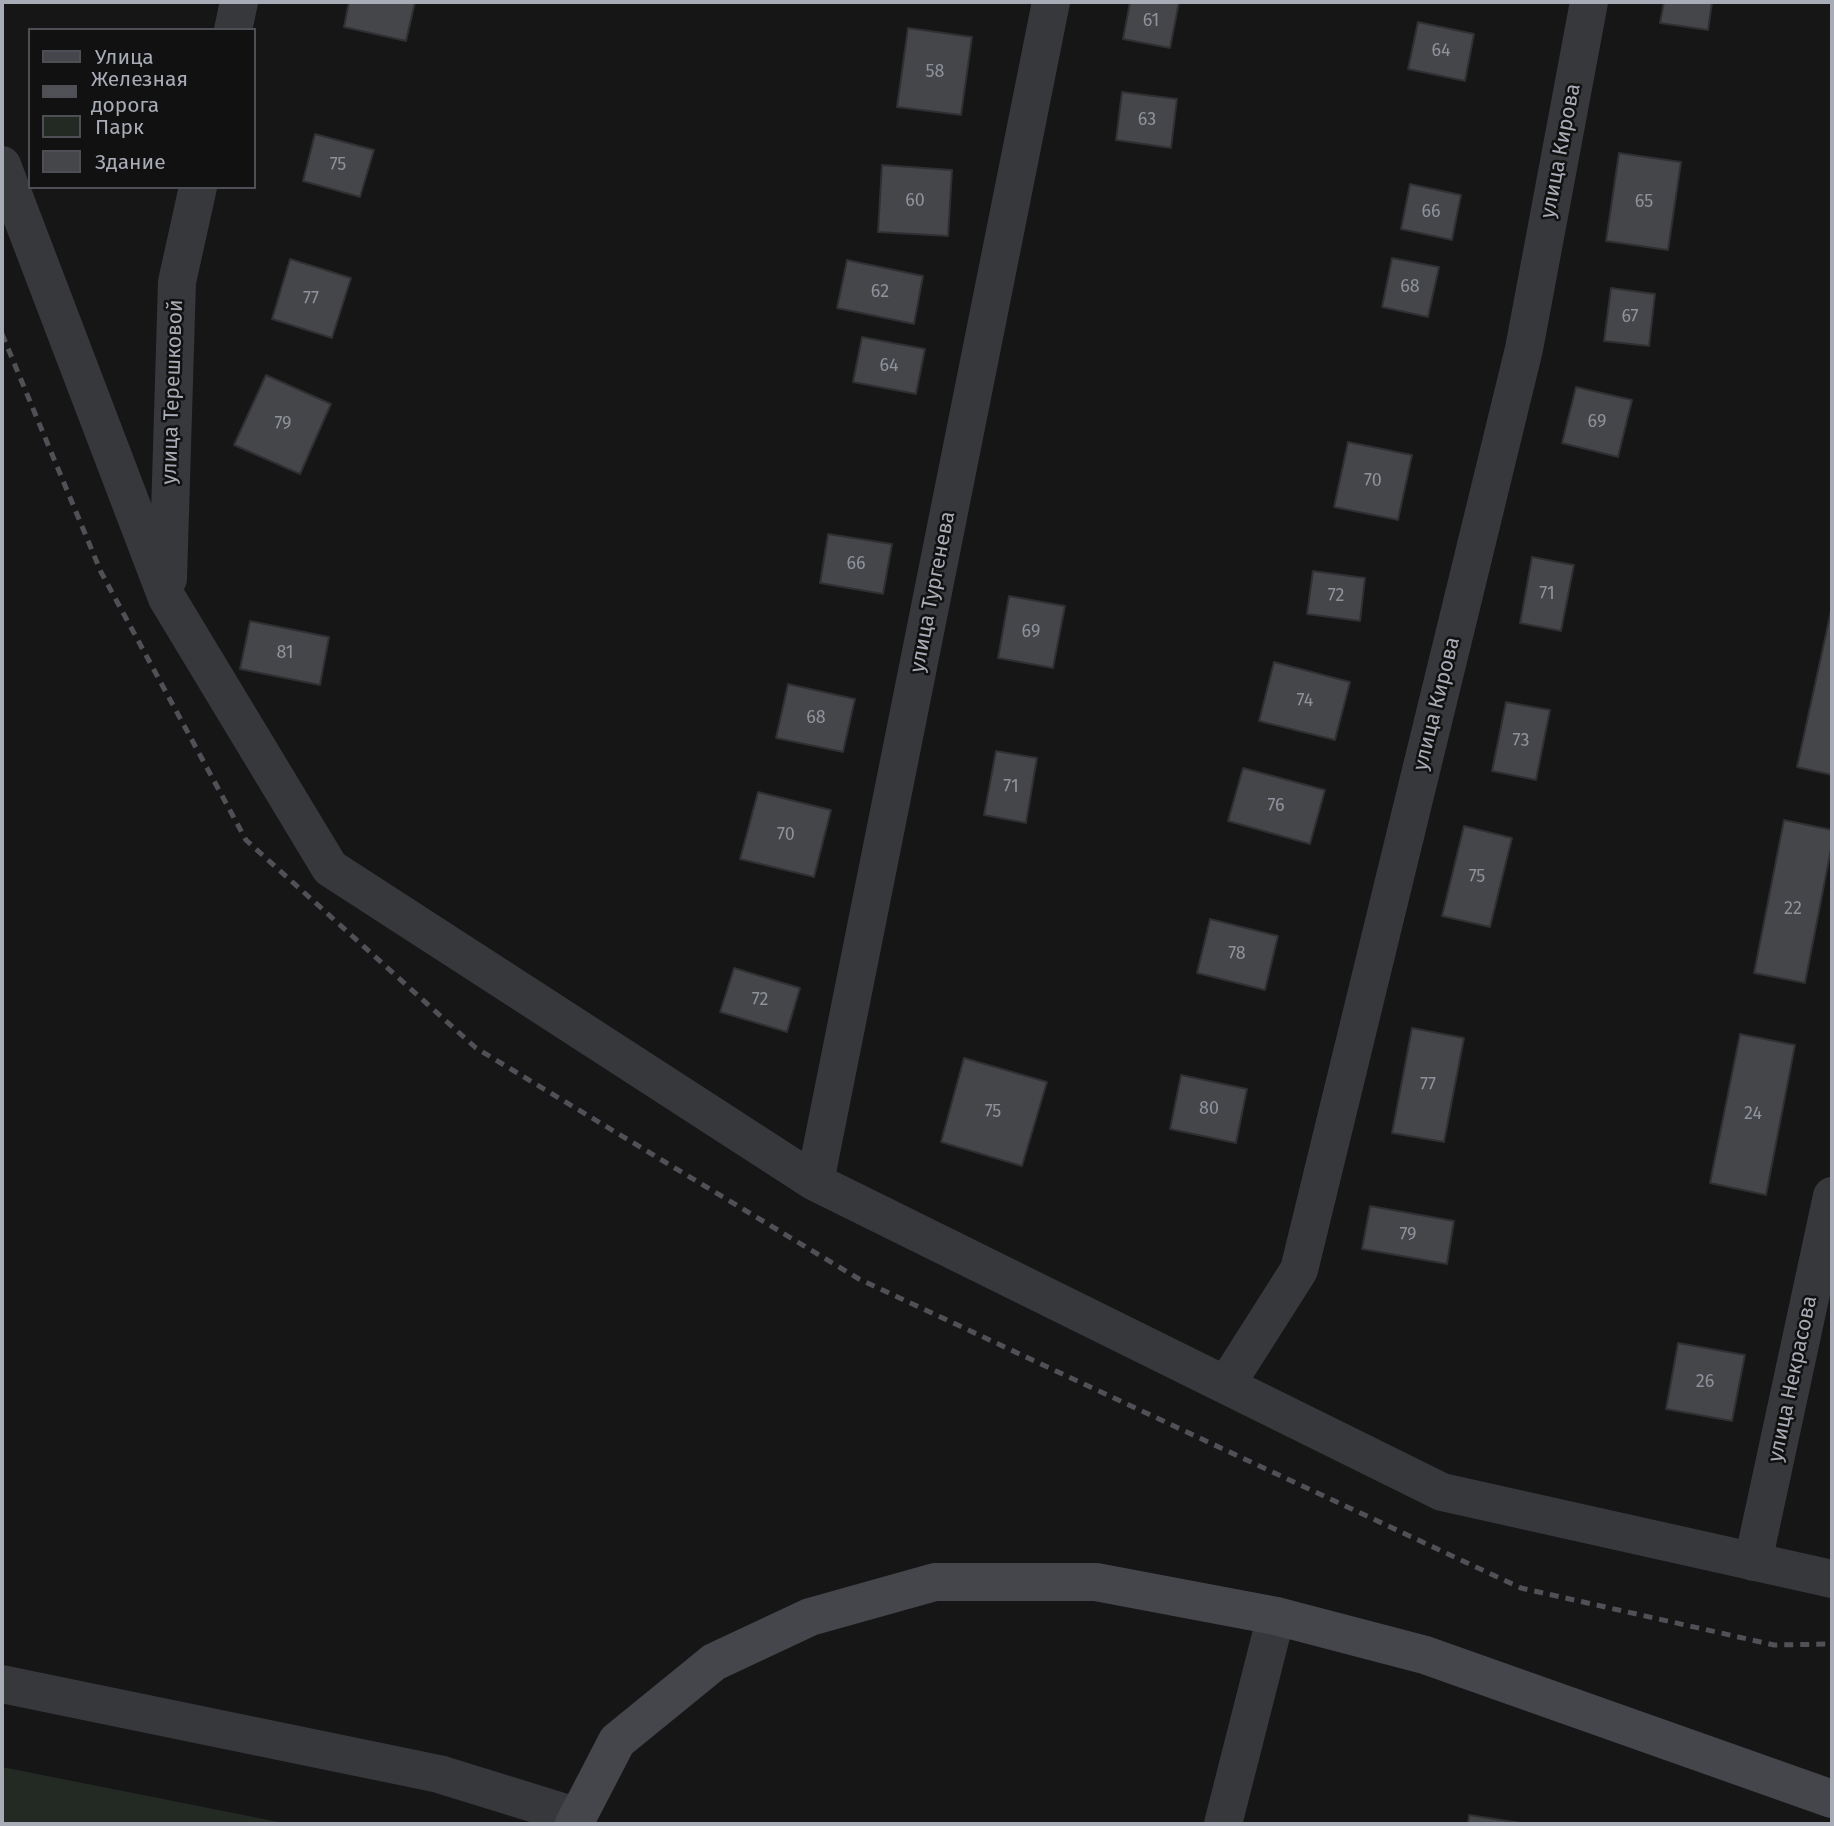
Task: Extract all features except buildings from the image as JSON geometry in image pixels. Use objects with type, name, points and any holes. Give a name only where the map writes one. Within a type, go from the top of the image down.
[{"type":"street","points":[[233,28],[239,2]]},
{"type":"street","name":"улица Тургенева","points":[[815,1182],[1051,2]]},
{"type":"street","name":"улица Кирова","points":[[1226,1385],[1299,1270],[1524,349],[1589,2]]},
{"type":"street","points":[[2,165],[167,598],[330,868],[815,1182],[1442,1492],[1832,1579]]},
{"type":"street","name":"улица Терешковой","points":[[167,598],[177,282],[198,189]]},
{"type":"street","name":"улица Некрасова","points":[[1753,1562],[1832,1196]]},
{"type":"street","points":[[2,1684],[439,1774],[576,1820],[617,1741],[714,1662],[810,1616],[935,1582],[1096,1582],[1276,1616],[1425,1655],[1832,1799]]},
{"type":"street","points":[[1223,1824],[1276,1616]]},
{"type":"green space","points":[[2,1767],[289,1824],[2,1824]]},
{"type":"railway","points":[[2,334],[101,572],[246,840],[476,1048],[859,1279],[1521,1588],[1774,1645],[1832,1644]]}]
